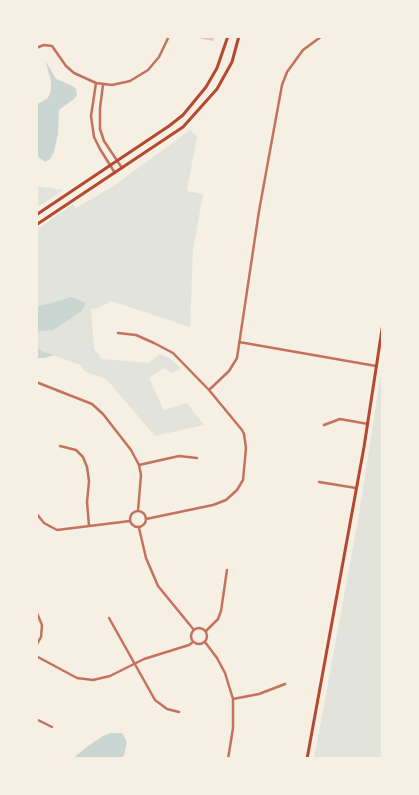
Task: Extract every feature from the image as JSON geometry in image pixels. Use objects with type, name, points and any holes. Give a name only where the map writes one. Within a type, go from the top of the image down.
[{"type":"main road","points":[[36,215],[168,126],[195,101],[217,68],[228,36]]},
{"type":"main road","points":[[36,225],[183,127],[218,89],[232,62],[239,36]]},
{"type":"main road","points":[[307,759],[368,424],[383,323]]},
{"type":"street","points":[[36,48],[44,44],[52,46],[70,70],[85,79],[104,85],[123,83],[143,74],[158,58],[169,36]]},
{"type":"street","points":[[209,390],[235,364],[259,211],[282,85],[287,72],[303,50],[322,36]]},
{"type":"street","points":[[96,83],[92,106],[92,124],[97,143],[115,173]]},
{"type":"street","points":[[104,85],[100,108],[100,129],[104,141],[122,168]]},
{"type":"street","points":[[118,333],[136,335],[173,353],[209,390],[244,434],[246,448],[243,480],[237,490],[226,500],[213,505],[146,518]]},
{"type":"street","points":[[239,342],[376,366]]},
{"type":"street","points":[[38,384],[92,404],[103,414],[131,450],[139,465],[138,511]]},
{"type":"street","points":[[324,425],[340,419],[368,424]]},
{"type":"street","points":[[60,446],[76,450],[83,458],[87,467],[89,481],[87,502],[89,526]]},
{"type":"street","points":[[139,465],[179,456],[197,458]]},
{"type":"street","points":[[319,482],[356,488]]},
{"type":"street","points":[[138,511],[145,514],[146,518],[144,526],[139,528],[132,525],[130,521],[131,515],[138,511]]},
{"type":"street","points":[[36,513],[44,523],[57,530],[130,521]]},
{"type":"street","points":[[139,528],[146,558],[158,586],[194,630]]},
{"type":"street","points":[[206,631],[218,619],[221,611],[227,570]]},
{"type":"street","points":[[36,610],[42,625],[41,637],[36,646]]},
{"type":"street","points":[[109,618],[155,700],[167,709],[179,712]]},
{"type":"street","points":[[193,642],[201,645],[208,638],[206,631],[201,628],[194,630]]},
{"type":"street","points":[[193,642],[191,637],[194,630]]},
{"type":"street","points":[[36,656],[72,675],[86,680],[105,678],[153,656],[189,645],[193,642]]},
{"type":"street","points":[[206,642],[225,673],[233,700],[234,722],[228,759]]},
{"type":"street","points":[[233,700],[259,694],[284,684]]},
{"type":"street","points":[[36,720],[52,727]]},
{"type":"shaded area","points":[[45,60],[56,79],[73,86],[76,89],[77,95],[59,110],[58,134],[54,152],[50,159],[45,162],[36,155],[36,105],[48,98],[51,90],[51,81]]},
{"type":"shaded area","points":[[190,130],[197,136],[187,191],[203,194],[193,251],[190,327],[111,301],[99,308],[91,309],[94,349],[102,359],[148,363],[160,354],[171,359],[181,369],[171,373],[164,368],[149,378],[164,410],[187,403],[204,425],[155,436],[107,380],[84,371],[81,365],[44,352],[36,347],[36,332],[53,330],[39,307],[36,307],[36,230],[73,204],[76,208],[115,185]]},
{"type":"shaded area","points":[[36,186],[64,190],[36,208]]},
{"type":"shaded area","points":[[72,297],[86,303],[82,311],[53,330],[36,332],[36,307]]},
{"type":"shaded area","points":[[36,347],[44,352],[54,355],[36,358]]},
{"type":"shaded area","points":[[383,360],[383,759],[314,759],[359,514]]},
{"type":"shaded area","points":[[111,733],[122,733],[127,742],[123,759],[72,759],[103,736]]},
{"type":"building","points":[[189,36],[214,36],[213,41]]}]
